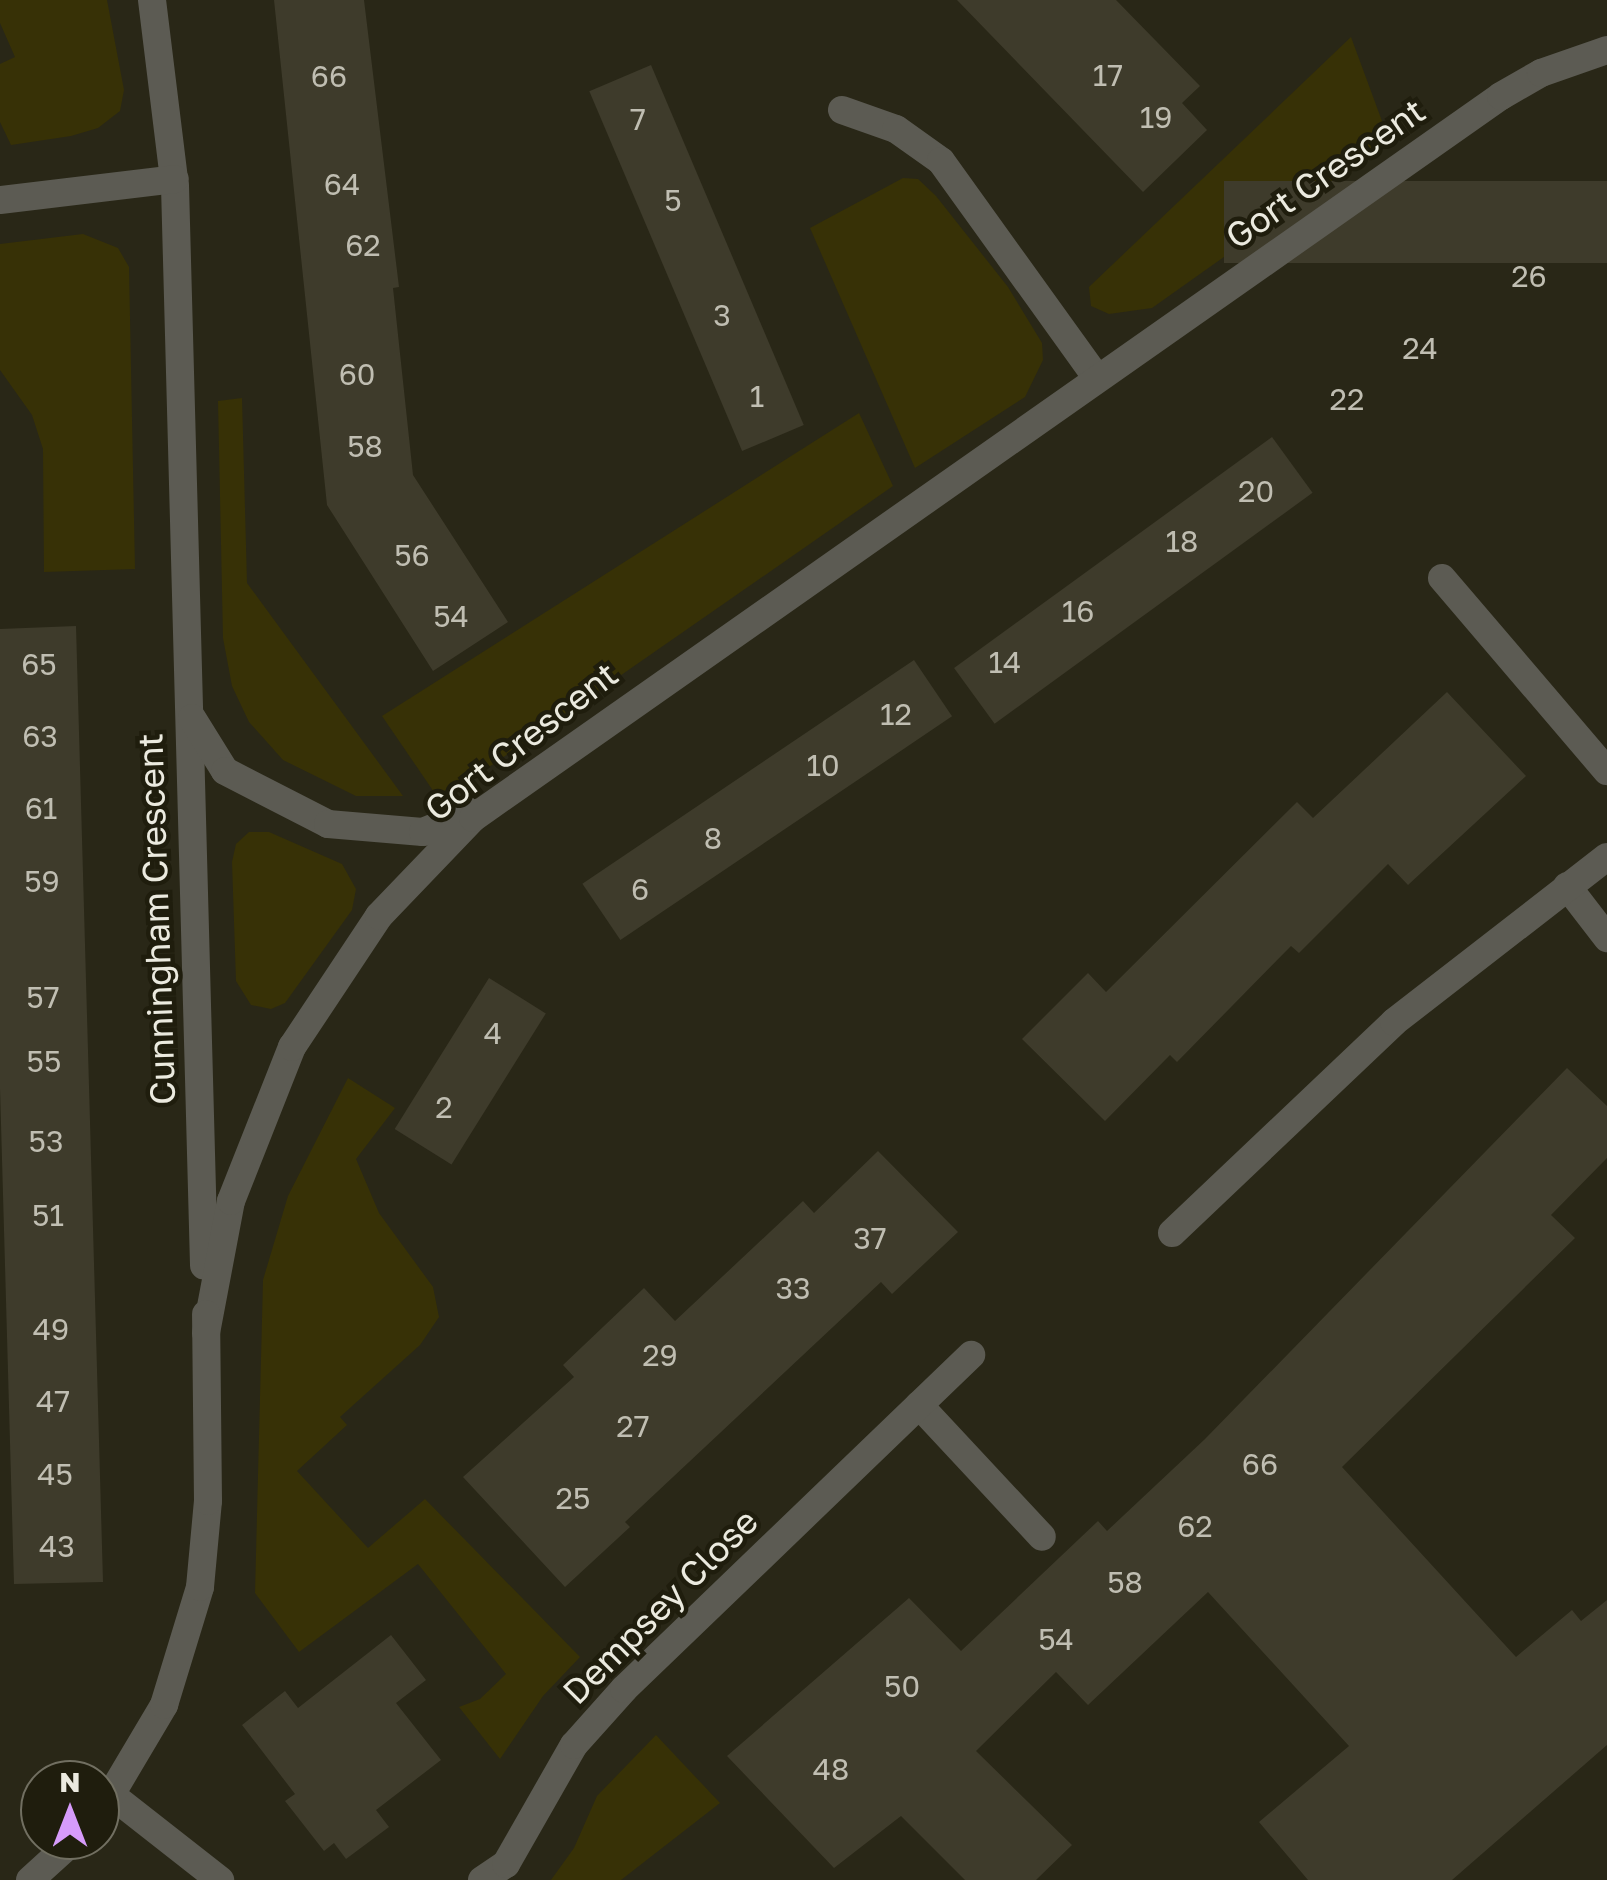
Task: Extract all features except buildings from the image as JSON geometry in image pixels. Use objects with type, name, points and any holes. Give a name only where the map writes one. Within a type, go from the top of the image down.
[{"type":"street","name":"Cunningham Crescent","points":[[120,1781],[171,1687],[200,1586],[208,1501],[174,179],[152,0]]},
{"type":"street","name":"Gort Crescent","points":[[206,1333],[231,1200],[300,1032],[379,916],[490,804],[1501,96],[1541,73],[1607,50]]},
{"type":"street","points":[[842,110],[896,129],[941,161],[1096,378]]},
{"type":"street","points":[[0,200],[174,179]]},
{"type":"street","points":[[1442,578],[1607,770]]},
{"type":"street","points":[[186,698],[194,727],[226,771],[289,810],[328,824],[423,832],[490,804]]},
{"type":"street","points":[[1172,1234],[1394,1022],[1607,857]]},
{"type":"street","points":[[1568,886],[1607,938]]},
{"type":"street","name":"Dempsey Close","points":[[482,1880],[506,1864],[574,1745],[624,1689],[972,1355]]},
{"type":"street","points":[[919,1405],[1042,1536]]},
{"type":"street","points":[[120,1814],[220,1880]]},
{"type":"street","points":[[30,1880],[52,1860]]},
{"type":"shaded area","points":[[0,0],[107,0],[124,90],[120,111],[98,128],[11,145],[0,122],[0,64],[15,57],[0,23]]},
{"type":"shaded area","points":[[1351,37],[1389,140],[1152,308],[1109,314],[1091,306],[1089,287]]},
{"type":"shaded area","points":[[903,178],[918,179],[936,196],[1008,287],[1042,343],[1043,360],[1025,397],[915,468],[810,228]]},
{"type":"shaded area","points":[[83,234],[118,248],[129,267],[135,569],[44,572],[43,449],[32,415],[0,370],[0,244]]},
{"type":"shaded area","points":[[242,398],[247,583],[403,796],[356,796],[283,760],[249,722],[232,686],[223,638],[218,401]]},
{"type":"shaded area","points":[[859,413],[893,486],[479,774],[436,795],[382,716]]},
{"type":"shaded area","points":[[249,832],[269,832],[342,864],[356,889],[352,910],[285,1003],[271,1009],[251,1005],[236,981],[232,862],[236,844]]},
{"type":"shaded area","points":[[348,1078],[395,1108],[356,1159],[379,1213],[433,1287],[439,1317],[420,1345],[340,1417],[347,1425],[297,1471],[368,1548],[425,1499],[580,1657],[543,1696],[500,1759],[459,1707],[480,1699],[506,1674],[418,1564],[299,1652],[255,1593],[263,1280],[288,1196]]},
{"type":"shaded area","points":[[656,1735],[720,1803],[621,1880],[551,1880],[574,1848],[597,1796]]}]
